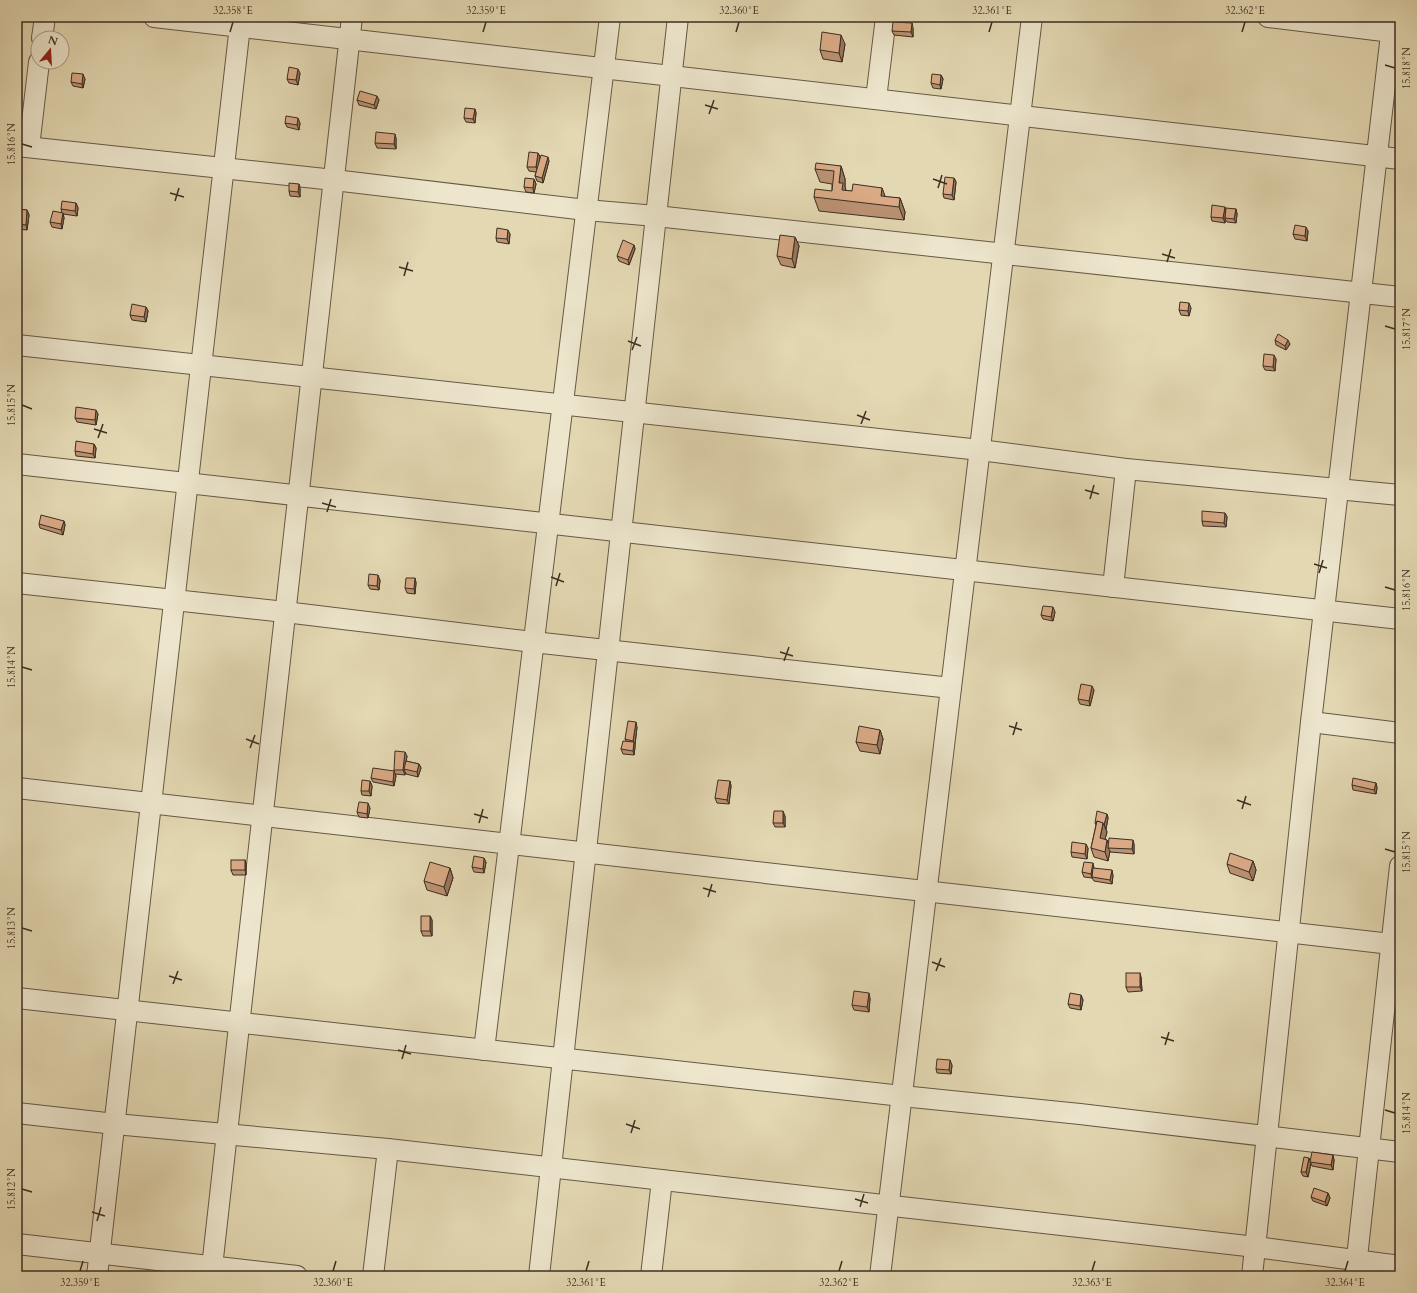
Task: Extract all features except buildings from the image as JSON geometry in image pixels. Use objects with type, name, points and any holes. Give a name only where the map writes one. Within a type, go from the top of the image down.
[{"type":"street","points":[[43,30],[45,17]]},
{"type":"street","points":[[154,17],[241,22],[350,39],[1400,159]]},
{"type":"street","points":[[212,1271],[226,1134],[352,17]]},
{"type":"street","points":[[484,1050],[610,17]]},
{"type":"street","points":[[539,1276],[678,17]]},
{"type":"street","points":[[876,99],[886,17]]},
{"type":"street","points":[[880,1276],[1032,17]]},
{"type":"street","points":[[1252,1276],[1311,722],[1377,157],[1395,27],[1268,17]]},
{"type":"street","points":[[97,1276],[241,22]]},
{"type":"street","points":[[38,70],[23,146],[334,180],[586,210],[656,216],[1003,253],[1400,297]]},
{"type":"street","points":[[17,345],[980,450],[1126,469],[1400,495]]},
{"type":"street","points":[[17,464],[1400,619]]},
{"type":"street","points":[[1113,587],[1126,469]]},
{"type":"street","points":[[17,582],[286,612],[534,642],[951,688]]},
{"type":"street","points":[[1311,722],[1400,733]]},
{"type":"street","points":[[17,788],[1395,944]]},
{"type":"street","points":[[1356,1268],[1369,1148],[1395,944],[1400,866]]},
{"type":"street","points":[[17,998],[902,1096],[1080,1114],[1400,1152]]},
{"type":"street","points":[[17,1113],[115,1124],[388,1149],[1256,1247],[1356,1268],[1400,1266]]},
{"type":"street","points":[[374,1276],[388,1149]]},
{"type":"street","points":[[651,1276],[662,1180]]},
{"type":"street","points":[[17,1244],[100,1254],[212,1271],[288,1276]]}]
